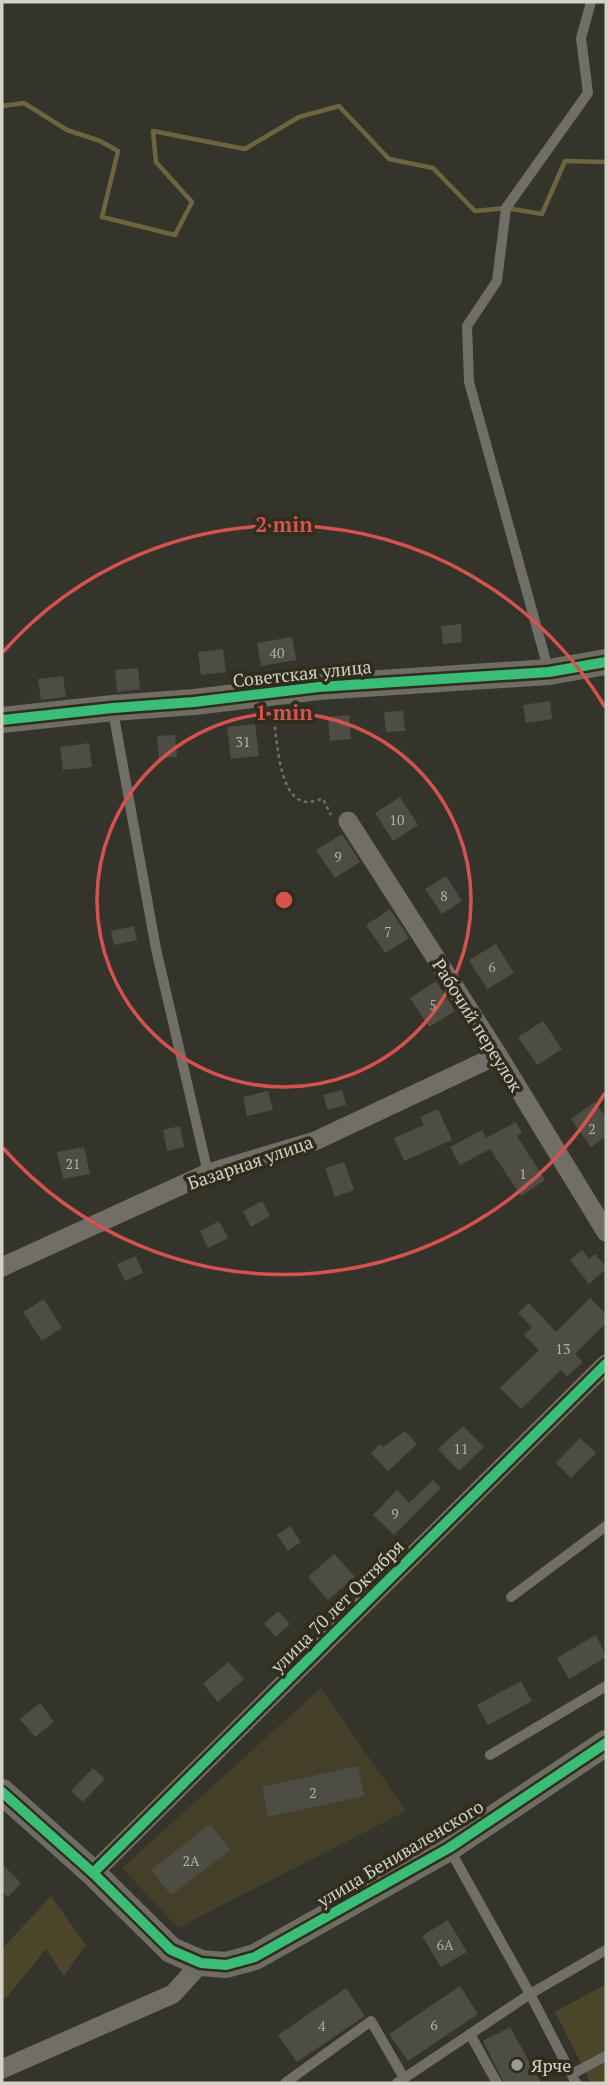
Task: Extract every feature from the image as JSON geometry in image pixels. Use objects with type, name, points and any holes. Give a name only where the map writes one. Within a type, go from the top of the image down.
[{"type":"street","name":"Советская улица","points":[[2,720],[319,687],[549,672],[606,662]]},
{"type":"street","name":"Рабочий переулок","points":[[348,821],[498,1055],[606,1232]]},
{"type":"street","name":"Базарная улица","points":[[2,1266],[208,1173],[315,1140],[498,1055]]},
{"type":"street","name":"улица 70 лет Октября","points":[[93,1872],[606,1364]]},
{"type":"street","name":"улица Бениваленского","points":[[201,1963],[226,1965],[255,1957],[449,1848],[606,1742]]},
{"type":"street","points":[[2,1792],[93,1872],[171,1950],[201,1963],[173,1994],[2,2069]]},
{"type":"lane","points":[[549,672],[469,382],[467,326],[497,281],[506,208],[588,93],[581,38],[591,2]]},
{"type":"lane","points":[[113,708],[156,950],[208,1173]]},
{"type":"lane","points":[[511,1597],[606,1526]]},
{"type":"lane","points":[[490,1755],[606,1686]]},
{"type":"lane","points":[[449,1848],[574,2079],[606,2056]]},
{"type":"lane","points":[[285,2083],[371,2021],[401,2081],[530,1994],[606,1950]]},
{"type":"lane","points":[[470,2034],[497,2083]]},
{"type":"path","points":[[270,693],[284,781],[293,797],[304,803],[323,799],[334,821],[348,821]]},
{"type":"shaded area","points":[[321,1688],[406,1811],[178,1928],[122,1868]]},
{"type":"shaded area","points":[[51,1896],[86,1945],[64,1976],[46,1949],[2,2000],[2,1949]]},
{"type":"shaded area","points":[[606,1984],[606,2083],[591,2083],[555,2012]]},
{"type":"building","points":[[461,624],[462,642],[443,644],[441,626]]},
{"type":"building","points":[[292,637],[296,660],[261,666],[257,643]]},
{"type":"building","points":[[223,649],[226,672],[201,675],[198,652]]},
{"type":"building","points":[[138,668],[140,689],[117,692],[115,670]]},
{"type":"building","points":[[63,676],[66,697],[41,700],[38,679]]},
{"type":"building","points":[[550,701],[552,719],[526,723],[523,705]]},
{"type":"building","points":[[403,711],[405,731],[386,732],[384,712]]},
{"type":"building","points":[[349,715],[351,739],[330,741],[328,717]]},
{"type":"building","points":[[255,724],[259,756],[231,759],[227,727]]},
{"type":"building","points":[[175,735],[177,757],[159,758],[157,736]]},
{"type":"building","points":[[89,743],[92,767],[63,770],[60,747]]},
{"type":"building","points":[[400,797],[418,825],[393,841],[375,813]]},
{"type":"building","points":[[342,834],[360,862],[335,878],[316,850]]},
{"type":"building","points":[[446,876],[462,901],[442,914],[425,889]]},
{"type":"building","points":[[390,909],[409,938],[385,953],[366,925]]},
{"type":"building","points":[[134,926],[137,940],[114,945],[111,931]]},
{"type":"building","points":[[496,944],[514,973],[487,989],[469,960]]},
{"type":"building","points":[[436,981],[455,1011],[429,1027],[410,998]]},
{"type":"building","points":[[543,1021],[562,1049],[537,1065],[518,1037]]},
{"type":"building","points":[[342,1090],[346,1105],[328,1110],[323,1095]]},
{"type":"building","points":[[268,1091],[273,1110],[247,1116],[243,1097]]},
{"type":"building","points":[[595,1102],[606,1118],[606,1136],[591,1147],[571,1119]]},
{"type":"building","points":[[438,1109],[452,1140],[404,1161],[394,1138],[424,1125],[420,1117]]},
{"type":"building","points":[[516,1122],[522,1133],[517,1136],[545,1180],[521,1196],[490,1149],[460,1165],[450,1147],[482,1130],[486,1138]]},
{"type":"building","points":[[180,1126],[184,1147],[167,1151],[163,1130]]},
{"type":"building","points":[[84,1147],[90,1174],[63,1179],[57,1152]]},
{"type":"building","points":[[344,1162],[354,1190],[335,1197],[325,1168]]},
{"type":"building","points":[[262,1201],[270,1216],[251,1227],[243,1211]]},
{"type":"building","points":[[219,1221],[228,1238],[208,1248],[200,1231]]},
{"type":"building","points":[[582,1250],[589,1259],[595,1254],[606,1266],[589,1284],[570,1260]]},
{"type":"building","points":[[136,1256],[143,1273],[125,1281],[117,1264]]},
{"type":"building","points":[[590,1298],[606,1314],[606,1323],[575,1354],[583,1362],[567,1377],[561,1370],[521,1409],[500,1388],[539,1350],[524,1335],[532,1327],[518,1313],[529,1303],[556,1332]]},
{"type":"building","points":[[44,1299],[62,1328],[42,1341],[23,1312]]},
{"type":"building","points":[[463,1426],[484,1447],[459,1471],[438,1449]]},
{"type":"building","points":[[405,1431],[417,1444],[388,1471],[371,1453],[380,1444],[383,1447]]},
{"type":"building","points":[[580,1438],[596,1453],[571,1478],[556,1463]]},
{"type":"building","points":[[433,1480],[441,1488],[394,1535],[373,1515],[397,1490],[409,1503]]},
{"type":"building","points":[[290,1526],[301,1542],[288,1551],[277,1535]]},
{"type":"building","points":[[334,1554],[355,1577],[328,1600],[308,1577]]},
{"type":"building","points":[[278,1611],[290,1624],[276,1637],[264,1624]]},
{"type":"building","points":[[596,1635],[606,1657],[569,1679],[557,1658]]},
{"type":"building","points":[[228,1662],[244,1679],[218,1702],[203,1684]]},
{"type":"building","points":[[521,1681],[532,1701],[488,1725],[477,1705]]},
{"type":"building","points":[[40,1703],[54,1722],[35,1737],[20,1719]]},
{"type":"building","points":[[358,1766],[364,1796],[268,1817],[262,1787]]},
{"type":"building","points":[[93,1768],[105,1779],[83,1802],[71,1791]]},
{"type":"building","points":[[210,1824],[230,1850],[171,1895],[151,1870]]},
{"type":"building","points":[[2,1864],[21,1883],[8,1897],[2,1891]]},
{"type":"building","points":[[448,1920],[467,1952],[441,1967],[422,1936]]},
{"type":"building","points":[[460,1986],[478,2014],[408,2061],[389,2034]]},
{"type":"building","points":[[346,1988],[365,2016],[297,2062],[278,2035]]},
{"type":"building","points":[[510,2027],[541,2083],[504,2083],[483,2041]]},
{"type":"waterway","points":[[2,106],[24,103],[67,130],[100,141],[118,151],[102,217],[175,235],[192,202],[156,162],[153,131],[245,149],[299,117],[339,106],[389,159],[433,168],[475,211],[506,208],[542,214],[565,161],[606,162]]},
{"type":"cycle path","points":[[2,720],[319,687],[549,672],[606,662]]},
{"type":"cycle path","points":[[93,1873],[606,1364]]},
{"type":"cycle path","points":[[2,1792],[93,1873],[171,1950],[201,1963],[226,1965],[255,1957],[449,1848],[606,1743]]},
{"type":"place","name":"Ярче","points":[[517,2065]]}]
